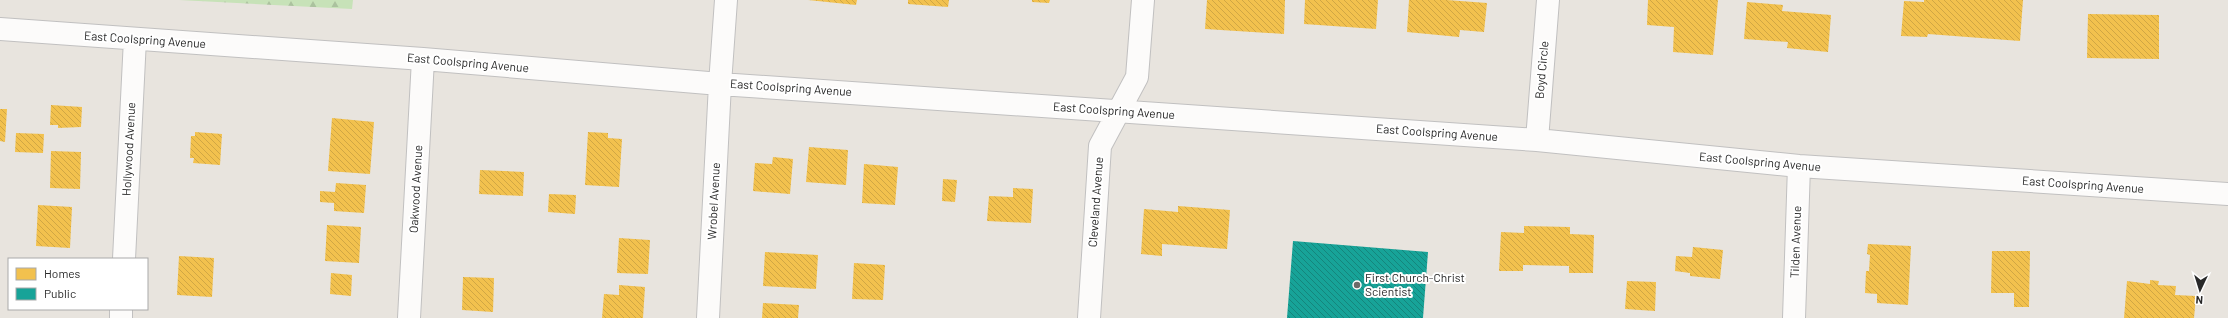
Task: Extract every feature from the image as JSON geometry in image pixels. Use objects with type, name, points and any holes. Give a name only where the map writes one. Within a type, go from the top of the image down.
[{"type":"street","name":"Wrobel Avenue","points":[[708,318],[720,84],[726,0]]},
{"type":"street","name":"Cleveland Avenue","points":[[1089,318],[1100,146],[1137,78],[1143,0]]},
{"type":"street","name":"Boyd Circle","points":[[1536,140],[1548,0]]},
{"type":"street","name":"East Coolspring Avenue","points":[[0,29],[423,59],[720,84],[1536,140],[1799,166],[2228,194]]},
{"type":"street","name":"Hollywood Avenue","points":[[124,258],[135,39]]},
{"type":"street","name":"Oakwood Avenue","points":[[409,318],[423,59]]},
{"type":"street","name":"Tilden Avenue","points":[[1794,318],[1799,166]]},
{"type":"green space","points":[[179,0],[353,0],[352,9]]},
{"type":"building: Homes","points":[[808,0],[857,0],[856,5]]},
{"type":"building: Homes","points":[[908,0],[949,0],[948,7],[908,4]]},
{"type":"building: Homes","points":[[1032,0],[1050,0],[1049,3],[1032,2]]},
{"type":"building: Homes","points":[[1207,0],[1285,0],[1284,34],[1205,29]]},
{"type":"building: Homes","points":[[1305,0],[1378,0],[1376,29],[1304,24]]},
{"type":"building: Homes","points":[[1409,0],[1447,0],[1487,3],[1484,32],[1460,30],[1459,37],[1407,32]]},
{"type":"building: Homes","points":[[1648,0],[1718,0],[1713,55],[1673,52],[1674,27],[1647,25]]},
{"type":"building: Homes","points":[[1924,0],[2023,0],[2020,41],[1928,34],[1927,37],[1901,36],[1904,1],[1924,2]]},
{"type":"building: Homes","points":[[1747,2],[1783,5],[1782,11],[1831,15],[1828,52],[1787,48],[1788,42],[1744,39]]},
{"type":"building: Homes","points":[[2088,14],[2159,15],[2159,59],[2087,58]]},
{"type":"building: Homes","points":[[51,105],[82,107],[81,127],[58,128],[58,125],[50,125]]},
{"type":"building: Homes","points":[[0,109],[7,109],[5,142],[0,141]]},
{"type":"building: Homes","points":[[332,118],[374,122],[370,174],[328,171]]},
{"type":"building: Homes","points":[[195,132],[222,134],[220,165],[193,163],[194,158],[190,158],[191,136],[195,136]]},
{"type":"building: Homes","points":[[588,132],[608,133],[608,138],[622,139],[619,187],[585,185]]},
{"type":"building: Homes","points":[[16,133],[44,134],[43,153],[15,152]]},
{"type":"building: Homes","points":[[809,147],[848,150],[846,185],[806,182]]},
{"type":"building: Homes","points":[[51,151],[81,152],[80,189],[50,188]]},
{"type":"building: Homes","points":[[773,157],[793,159],[790,194],[753,191],[755,163],[772,164]]},
{"type":"building: Homes","points":[[864,164],[898,167],[895,205],[862,203]]},
{"type":"building: Homes","points":[[480,170],[524,172],[523,196],[479,194]]},
{"type":"building: Homes","points":[[943,179],[957,180],[955,202],[942,201]]},
{"type":"building: Homes","points":[[336,183],[366,185],[364,213],[334,211],[334,203],[320,202],[320,191],[335,192]]},
{"type":"building: Homes","points":[[1013,188],[1033,189],[1031,223],[987,221],[989,196],[1013,197]]},
{"type":"building: Homes","points":[[549,194],[576,195],[575,214],[548,212]]},
{"type":"building: Homes","points":[[38,205],[72,207],[70,248],[36,246]]},
{"type":"building: Homes","points":[[1178,206],[1230,210],[1227,249],[1162,244],[1162,256],[1141,254],[1144,209],[1178,212]]},
{"type":"building: Homes","points":[[327,225],[361,227],[359,263],[325,261]]},
{"type":"building: Homes","points":[[1524,226],[1570,227],[1570,234],[1594,235],[1593,273],[1569,273],[1569,266],[1523,265],[1523,271],[1499,271],[1501,232],[1524,233]]},
{"type":"building: Homes","points":[[619,238],[650,240],[648,274],[617,273]]},
{"type":"building: Homes","points":[[1868,244],[1911,246],[1908,305],[1877,303],[1877,294],[1865,293],[1866,271],[1869,271],[1870,255],[1867,254]]},
{"type":"building: Homes","points":[[1693,247],[1723,250],[1720,279],[1690,276],[1690,273],[1675,271],[1676,256],[1692,257]]},
{"type":"building: Homes","points":[[1992,251],[2030,251],[2029,307],[2014,307],[2014,293],[1991,293]]},
{"type":"building: Homes","points":[[765,252],[818,255],[816,289],[763,286]]},
{"type":"building: Homes","points":[[179,256],[214,258],[212,297],[177,295]]},
{"type":"building: Homes","points":[[854,263],[885,265],[883,300],[852,299]]},
{"type":"building: Homes","points":[[331,273],[352,275],[351,296],[330,294]]},
{"type":"building: Homes","points":[[463,277],[494,278],[493,312],[462,310]]},
{"type":"building: Homes","points":[[2150,280],[2159,281],[2158,285],[2176,286],[2175,295],[2196,296],[2194,318],[2124,318],[2127,281],[2150,284]]},
{"type":"building: Homes","points":[[1627,281],[1656,282],[1655,311],[1625,309]]},
{"type":"building: Homes","points":[[619,285],[645,287],[643,318],[602,318],[604,294],[619,295]]},
{"type":"building: Homes","points":[[763,303],[799,305],[798,318],[762,318]]},
{"type":"building: Public","name":"First Church-Christ Scientist","points":[[1293,241],[1428,252],[1423,318],[1287,318]]},
{"type":"place","name":"First Church-Christ Scientist","points":[[1357,285]]}]
